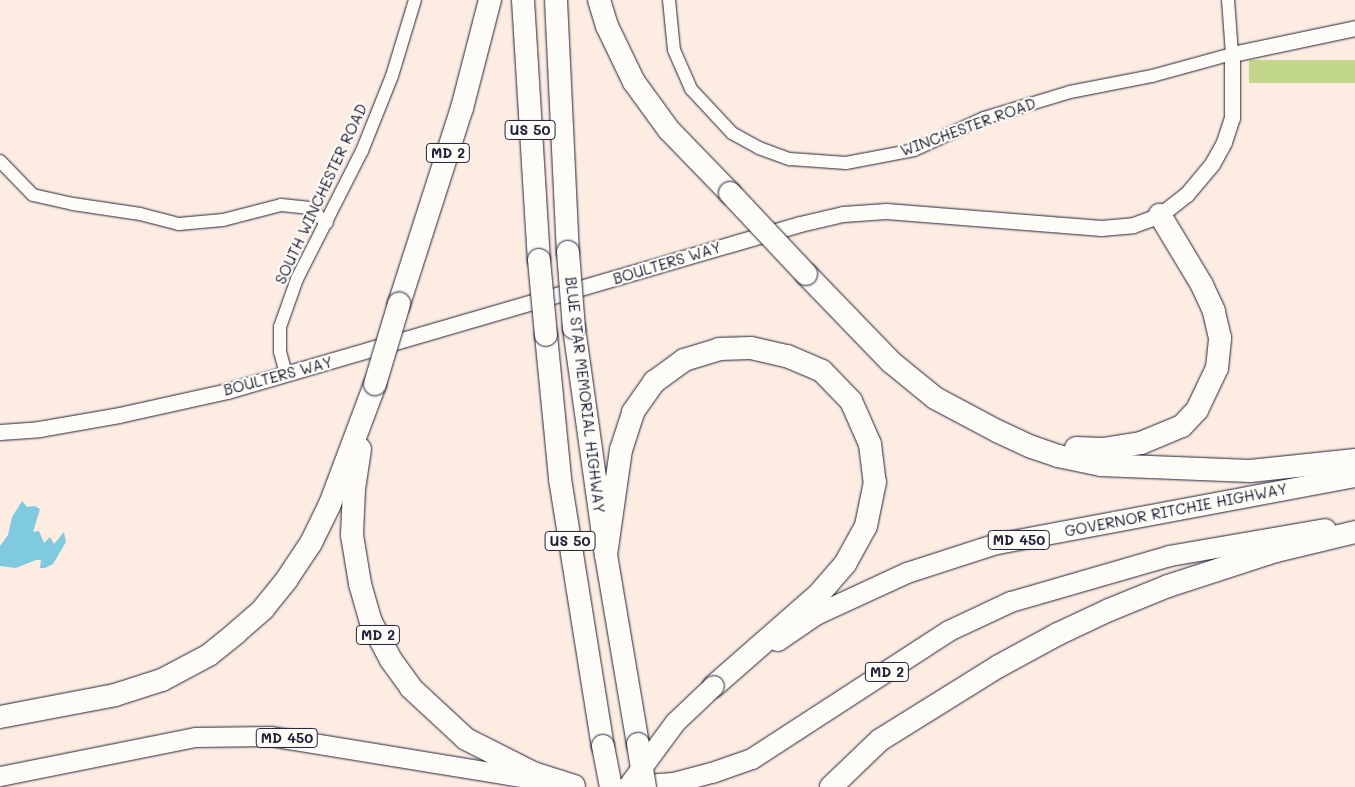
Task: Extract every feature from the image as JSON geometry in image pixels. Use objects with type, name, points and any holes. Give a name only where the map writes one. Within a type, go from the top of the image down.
[{"type":"highway","name":"MD 2","points":[[490,0],[462,108],[375,384],[360,446],[354,489],[352,535],[360,584],[371,622],[391,660],[411,688],[466,739],[533,773],[578,786]]},
{"type":"highway","name":"BLUE STAR MEMORIAL HIGHWAY","points":[[523,0],[539,260],[560,479],[609,787]]},
{"type":"highway","name":"BLUE STAR MEMORIAL HIGHWAY","points":[[556,0],[568,252],[574,328],[606,555],[645,787]]},
{"type":"highway","points":[[599,0],[607,26],[634,82],[669,130],[891,362],[935,398],[1032,447],[1058,456],[1101,465],[1250,471],[1355,460]]},
{"type":"highway","points":[[997,431],[1067,447],[1103,449],[1141,443],[1182,426],[1197,410],[1217,368],[1220,338],[1214,311],[1202,285],[1160,215]]},
{"type":"highway","points":[[606,555],[621,450],[632,412],[654,382],[684,360],[727,349],[751,348],[787,356],[822,371],[851,401],[870,444],[875,482],[866,526],[845,564],[818,594],[714,686]]},
{"type":"highway","points":[[0,717],[115,695],[162,680],[209,654],[238,632],[263,609],[287,579],[311,542],[330,504],[375,384]]},
{"type":"highway","name":"GOVERNOR RITCHIE HIGHWAY","points":[[628,787],[676,722],[714,686],[816,615],[916,570],[997,544],[1355,477]]},
{"type":"highway","name":"MD 2","points":[[609,787],[674,783],[712,773],[752,759],[949,631],[1011,602],[1170,556],[1355,524]]},
{"type":"highway","points":[[831,787],[880,740],[999,666],[1066,630],[1168,586],[1228,566],[1355,532]]},
{"type":"main road","name":"MD 450","points":[[0,776],[195,738],[270,736],[578,786]]},
{"type":"street","name":"SOUTH WINCHESTER ROAD","points":[[286,374],[280,352],[280,327],[297,279],[327,224],[362,151],[392,76],[415,0]]},
{"type":"street","name":"WINCHESTER ROAD","points":[[669,0],[674,50],[691,89],[732,133],[759,148],[790,159],[846,163],[914,150],[994,115],[1070,92],[1152,76],[1232,54],[1355,28]]},
{"type":"street","points":[[1228,0],[1232,54]]},
{"type":"street","name":"BOULTERS WAY","points":[[0,432],[39,429],[119,415],[227,391],[800,224],[843,214],[886,211],[1101,228],[1133,224],[1160,215],[1201,179],[1212,164],[1224,142],[1232,109],[1232,54]]},
{"type":"street","points":[[0,161],[33,195],[73,204],[140,214],[179,224],[223,220],[281,205],[308,208],[327,224]]},
{"type":"green space","points":[[1249,60],[1355,60],[1355,83],[1249,83]]},
{"type":"water","points":[[22,501],[27,507],[35,506],[40,509],[33,532],[39,531],[44,543],[50,537],[54,544],[64,532],[66,542],[53,564],[45,568],[40,568],[41,560],[36,560],[16,568],[0,566],[0,546],[8,535],[12,517]]}]
